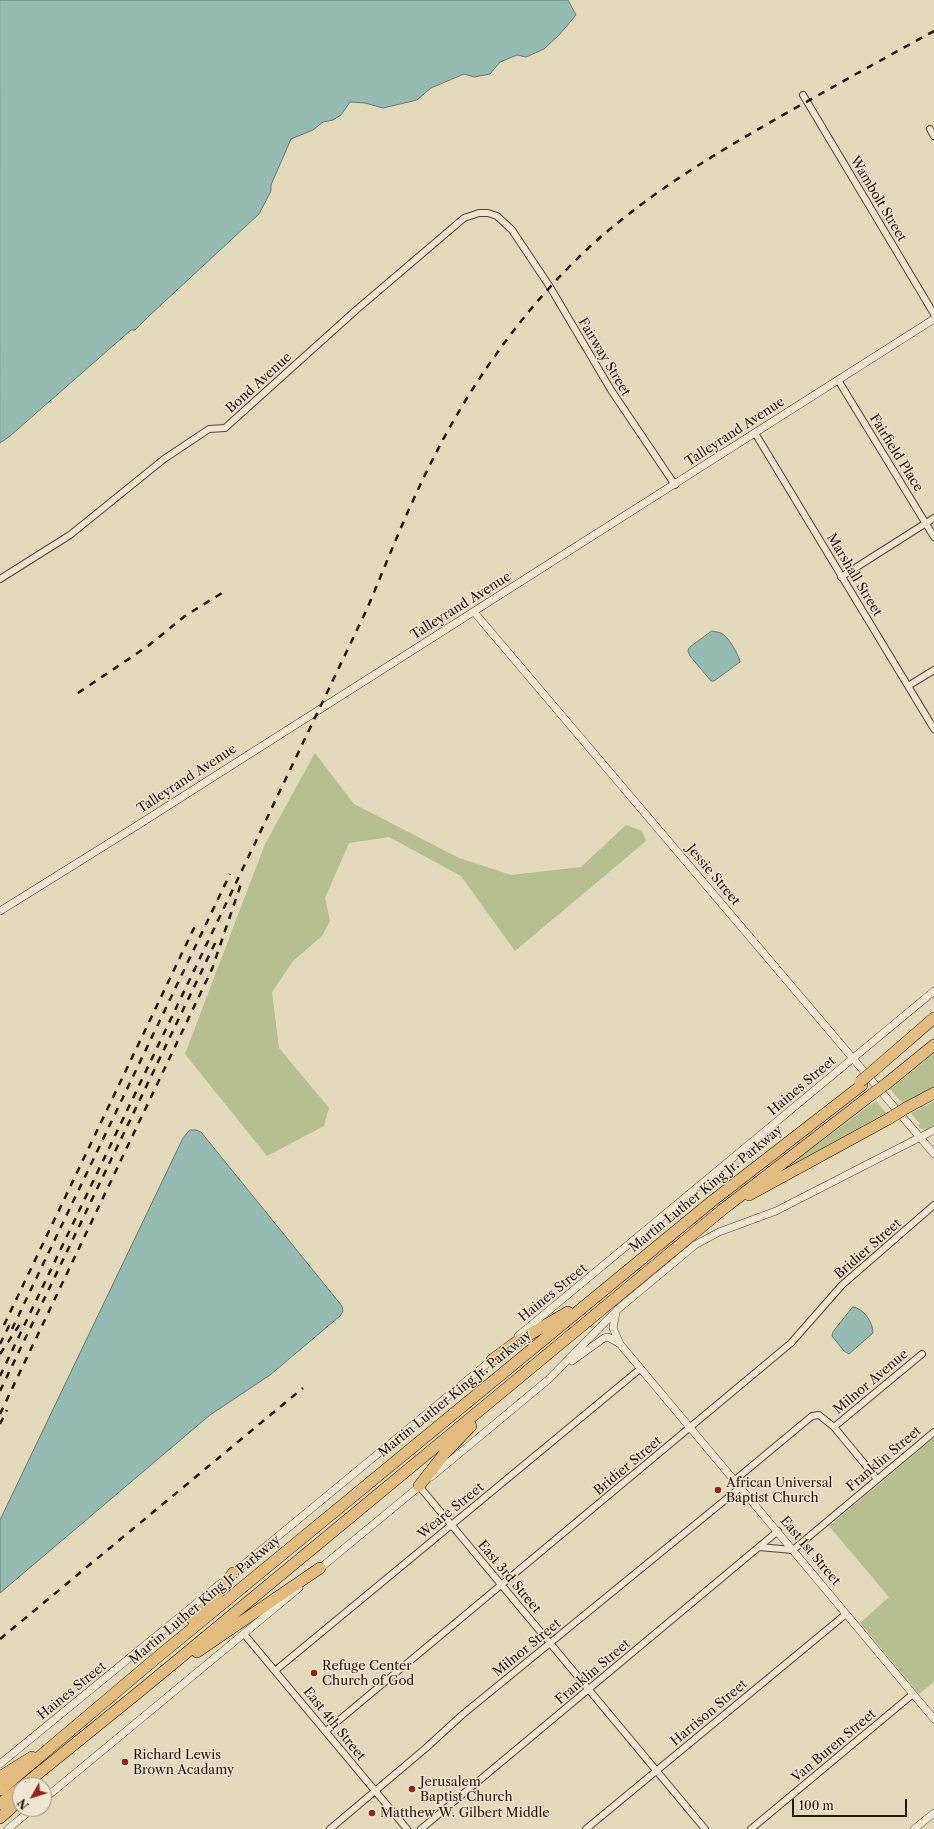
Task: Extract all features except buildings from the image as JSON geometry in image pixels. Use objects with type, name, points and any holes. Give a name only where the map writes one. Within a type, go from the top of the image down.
[{"type":"highway","points":[[875,1072],[934,1018]]},
{"type":"highway","name":"Martin Luther King Jr. Parkway","points":[[0,1790],[154,1660],[711,1202],[814,1122],[875,1072],[934,1028]]},
{"type":"highway","name":"Martin Luther King Jr. Parkway","points":[[34,1777],[145,1687],[722,1210],[886,1084],[934,1045]]},
{"type":"highway","points":[[722,1210],[934,1093]]},
{"type":"highway","points":[[492,1360],[515,1343],[607,1287]]},
{"type":"highway","points":[[419,1486],[454,1443],[509,1386]]},
{"type":"highway","points":[[145,1687],[320,1568]]},
{"type":"highway","points":[[154,1660],[215,1597],[233,1573]]},
{"type":"highway","points":[[45,1777],[113,1713]]},
{"type":"highway","points":[[0,1777],[24,1761],[51,1746]]},
{"type":"highway","points":[[0,1804],[12,1794]]},
{"type":"highway","points":[[0,1818],[12,1807]]},
{"type":"street","name":"Wambolt Street","points":[[804,95],[934,314]]},
{"type":"street","points":[[930,129],[934,136]]},
{"type":"street","name":"Bond Avenue","points":[[0,579],[70,535],[164,459],[210,429],[225,428],[355,311],[464,218],[479,213],[488,213],[497,216],[506,222],[518,238]]},
{"type":"street","name":"Fairway Street","points":[[518,238],[550,287],[611,390],[675,485]]},
{"type":"street","name":"Talleyrand Avenue","points":[[0,911],[117,839],[934,319]]},
{"type":"street","name":"Fairfield Place","points":[[838,380],[934,537]]},
{"type":"street","name":"Marshall Street","points":[[755,433],[934,729]]},
{"type":"street","points":[[842,576],[934,518]]},
{"type":"street","name":"Jessie Street","points":[[474,612],[934,1154]]},
{"type":"street","points":[[908,686],[934,670]]},
{"type":"street","name":"Haines Street","points":[[0,1764],[492,1360],[934,991]]},
{"type":"street","points":[[549,1379],[617,1310],[704,1239],[776,1211],[934,1130]]},
{"type":"street","name":"Bridier Street","points":[[326,1731],[791,1343],[842,1285],[934,1205]]},
{"type":"street","name":"East 1st Street","points":[[617,1310],[614,1316],[613,1328],[620,1344],[934,1719]]},
{"type":"street","points":[[52,1793],[244,1634],[320,1568],[549,1379],[599,1340],[608,1337],[620,1344]]},
{"type":"street","name":"Milnor Avenue","points":[[834,1427],[922,1354]]},
{"type":"street","name":"Weare Street","points":[[276,1670],[640,1369]]},
{"type":"street","points":[[735,1480],[812,1416],[822,1416],[834,1427],[878,1479]]},
{"type":"street","name":"Franklin Street","points":[[793,1550],[934,1432]]},
{"type":"street","name":"East 3rd Street","points":[[419,1486],[501,1586],[706,1829]]},
{"type":"street","name":"Milnor Street","points":[[330,1829],[462,1715],[741,1488]]},
{"type":"street","name":"Franklin Street","points":[[421,1829],[778,1531]]},
{"type":"street","points":[[759,1547],[793,1550]]},
{"type":"street","name":"Harrison Street","points":[[586,1829],[846,1614]]},
{"type":"street","name":"East 4th Street","points":[[244,1634],[276,1670],[407,1829]]},
{"type":"street","name":"Van Buren Street","points":[[751,1829],[913,1694]]},
{"type":"street","points":[[914,1829],[934,1812]]},
{"type":"street","points":[[8,1829],[22,1817]]},
{"type":"green space","points":[[315,753],[354,804],[459,858],[511,875],[581,867],[626,825],[642,831],[646,841],[515,951],[461,876],[389,837],[349,843],[325,898],[330,921],[322,936],[293,961],[272,992],[279,1048],[329,1108],[324,1126],[267,1156],[185,1054],[265,844]]},
{"type":"green space","points":[[934,1054],[934,1088],[903,1104],[890,1089]]},
{"type":"green space","points":[[876,1101],[886,1113],[781,1171],[782,1170]]},
{"type":"green space","points":[[934,1102],[934,1127],[928,1130],[921,1129],[918,1126],[920,1124],[911,1113]]},
{"type":"green space","points":[[934,1438],[934,1682],[919,1694],[860,1623],[889,1597],[829,1526]]},
{"type":"water","points":[[0,0],[568,0],[576,15],[559,35],[544,49],[526,57],[517,55],[500,62],[490,74],[474,77],[464,74],[431,88],[417,100],[383,108],[365,103],[350,102],[341,115],[333,120],[323,122],[313,130],[291,139],[271,185],[271,191],[259,214],[135,330],[131,330],[10,436],[0,443]]},
{"type":"water","points":[[712,631],[721,633],[727,638],[740,662],[714,681],[711,681],[690,656],[688,651],[689,648]]},
{"type":"water","points":[[190,1130],[201,1132],[342,1306],[343,1311],[340,1316],[270,1375],[210,1415],[0,1593],[0,1520],[183,1138]]},
{"type":"water","points":[[853,1307],[864,1313],[870,1321],[873,1333],[849,1354],[844,1351],[832,1336],[833,1332]]},
{"type":"railway","points":[[0,1376],[367,609],[416,493],[452,424],[491,361],[513,331],[562,274],[588,248],[634,210],[673,182],[734,143],[934,31]]},
{"type":"railway","points":[[78,693],[148,646],[185,616],[222,593]]},
{"type":"railway","points":[[12,1329],[230,874]]},
{"type":"railway","points":[[0,1414],[212,969],[242,881]]},
{"type":"railway","points":[[4,1325],[195,926]]},
{"type":"railway","points":[[0,1391],[218,937]]},
{"type":"railway","points":[[0,1344],[12,1320]]},
{"type":"railway","points":[[0,1354],[20,1324]]},
{"type":"railway","points":[[0,1639],[303,1388]]},
{"type":"railway","points":[[0,1424],[7,1410]]},
{"type":"place","name":"African Universal Baptist Church","points":[[718,1490]]},
{"type":"place","name":"Refuge Center Church of God","points":[[314,1673]]},
{"type":"place","name":"Richard Lewis Brown Acadamy","points":[[125,1762]]},
{"type":"place","name":"Jerusalem Baptist Church","points":[[412,1789]]},
{"type":"place","name":"Matthew W. Gilbert Middle","points":[[372,1813]]}]
